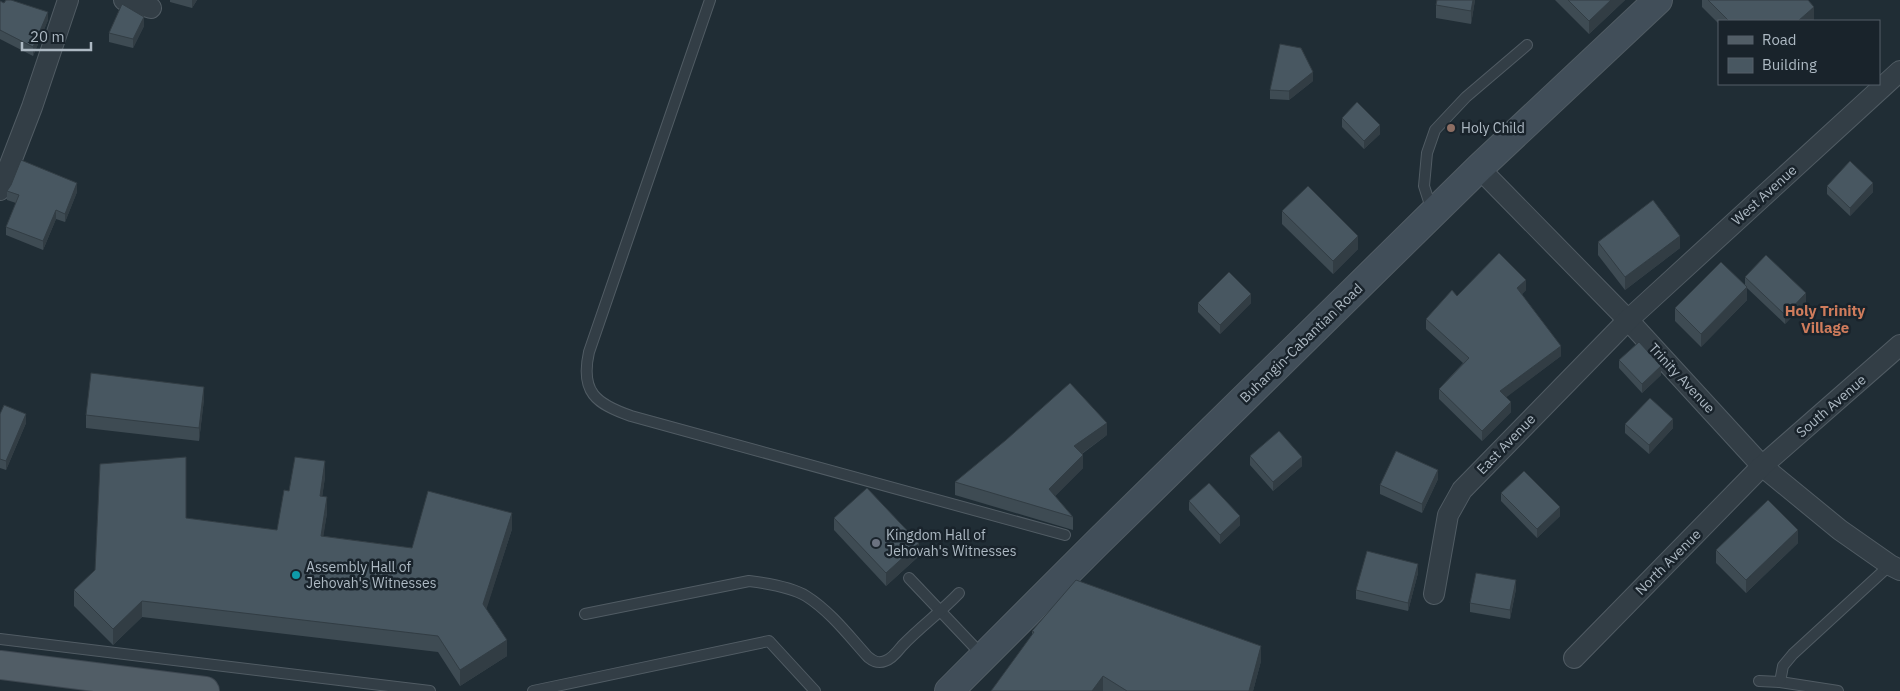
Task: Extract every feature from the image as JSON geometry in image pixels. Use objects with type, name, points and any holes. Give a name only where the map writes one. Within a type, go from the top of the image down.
[{"type":"main road","name":"Buhangin-Cabantian Road","points":[[949,691],[1479,168],[1658,0]]},
{"type":"main road","points":[[0,665],[205,691]]},
{"type":"street","points":[[0,190],[4,169],[32,107],[68,0]]},
{"type":"street","points":[[124,0],[151,8]]},
{"type":"street","name":"West Avenue","points":[[1628,320],[1900,71]]},
{"type":"street","name":"Trinity Avenue","points":[[1479,168],[1628,320],[1762,466],[1840,530],[1895,568]]},
{"type":"street","name":"East Avenue","points":[[1434,594],[1448,515],[1462,490],[1628,320]]},
{"type":"street","name":"South Avenue","points":[[1762,466],[1900,345]]},
{"type":"street","name":"North Avenue","points":[[1574,658],[1762,466]]},
{"type":"lane","points":[[710,0],[589,352],[586,378],[590,390],[597,400],[610,408],[631,416],[1065,535]]},
{"type":"lane","points":[[1433,213],[1424,186],[1427,153],[1435,130],[1466,97],[1527,45]]},
{"type":"lane","points":[[1780,682],[1783,666],[1793,654],[1895,568]]},
{"type":"lane","points":[[909,578],[940,613],[984,657]]},
{"type":"lane","points":[[584,614],[749,581],[769,583],[805,596],[830,616],[868,657],[874,662],[880,662],[889,660],[916,632],[940,613],[959,593]]},
{"type":"lane","points":[[0,639],[430,691]]},
{"type":"lane","points":[[533,691],[769,641],[815,691]]},
{"type":"lane","points":[[1759,681],[1780,682],[1838,691]]},
{"type":"building","points":[[6,0],[11,0],[48,12],[33,47],[0,30],[0,1],[4,3]]},
{"type":"building","points":[[1437,0],[1473,0],[1471,11],[1436,5]]},
{"type":"building","points":[[1568,0],[1611,0],[1589,21]]},
{"type":"building","points":[[1708,0],[1808,0],[1814,7],[1799,20],[1728,20]]},
{"type":"building","points":[[122,4],[144,17],[133,39],[109,33]]},
{"type":"building","points":[[1280,44],[1301,48],[1313,72],[1289,91],[1270,90]]},
{"type":"building","points":[[1357,102],[1380,125],[1364,141],[1342,118]]},
{"type":"building","points":[[21,160],[77,183],[65,214],[56,210],[43,241],[6,227],[19,195],[7,191]]},
{"type":"building","points":[[1850,161],[1873,183],[1850,208],[1827,186]]},
{"type":"building","points":[[1308,186],[1358,236],[1333,261],[1282,211]]},
{"type":"building","points":[[1653,200],[1680,236],[1625,277],[1598,242]]},
{"type":"building","points":[[1499,253],[1526,280],[1517,288],[1561,346],[1500,391],[1511,402],[1482,431],[1439,389],[1469,358],[1426,319],[1452,290],[1457,296]]},
{"type":"building","points":[[1766,255],[1806,293],[1785,315],[1745,277]]},
{"type":"building","points":[[1721,262],[1747,287],[1701,334],[1675,308]]},
{"type":"building","points":[[1229,272],[1251,294],[1220,325],[1198,303]]},
{"type":"building","points":[[1639,342],[1661,366],[1642,384],[1619,360]]},
{"type":"building","points":[[91,373],[204,387],[199,428],[86,415]]},
{"type":"building","points":[[1070,383],[1107,423],[1074,446],[1083,455],[1049,489],[1073,517],[955,482],[1006,440]]},
{"type":"building","points":[[1650,398],[1673,419],[1649,445],[1625,424]]},
{"type":"building","points":[[4,405],[26,414],[6,461],[0,459],[0,414]]},
{"type":"building","points":[[1279,431],[1302,457],[1273,482],[1250,456]]},
{"type":"building","points":[[1396,451],[1438,470],[1422,504],[1380,485]]},
{"type":"building","name":"Assembly Hall of Jehovah's Witnesses","points":[[186,457],[186,518],[277,530],[284,490],[289,491],[295,457],[325,461],[320,496],[327,497],[321,536],[412,548],[428,491],[512,513],[483,604],[507,640],[460,670],[438,636],[142,601],[113,629],[74,590],[95,570],[100,464]]},
{"type":"building","points":[[1524,471],[1560,507],[1537,529],[1501,493]]},
{"type":"building","points":[[1209,483],[1240,516],[1220,535],[1189,501]]},
{"type":"building","name":"Kingdom Hall of Jehovah's Witnesses","points":[[867,488],[919,543],[886,573],[834,518]]},
{"type":"building","points":[[1768,500],[1798,530],[1746,580],[1716,550]]},
{"type":"building","points":[[1367,551],[1418,564],[1408,603],[1356,590]]},
{"type":"building","points":[[1476,573],[1516,580],[1510,610],[1470,603]]},
{"type":"building","points":[[1076,580],[1261,646],[1249,691],[1127,691],[1103,676],[1092,691],[991,691],[1034,632],[1032,631]]},
{"type":"place","name":"Holy Child","points":[[1451,128]]},
{"type":"place","name":"Kingdom Hall of Jehovah's Witnesses","points":[[876,543]]},
{"type":"place","name":"Assembly Hall of Jehovah's Witnesses","points":[[296,575]]},
{"type":"district","name":"Holy Trinity Village","points":[[1825,318]]}]
